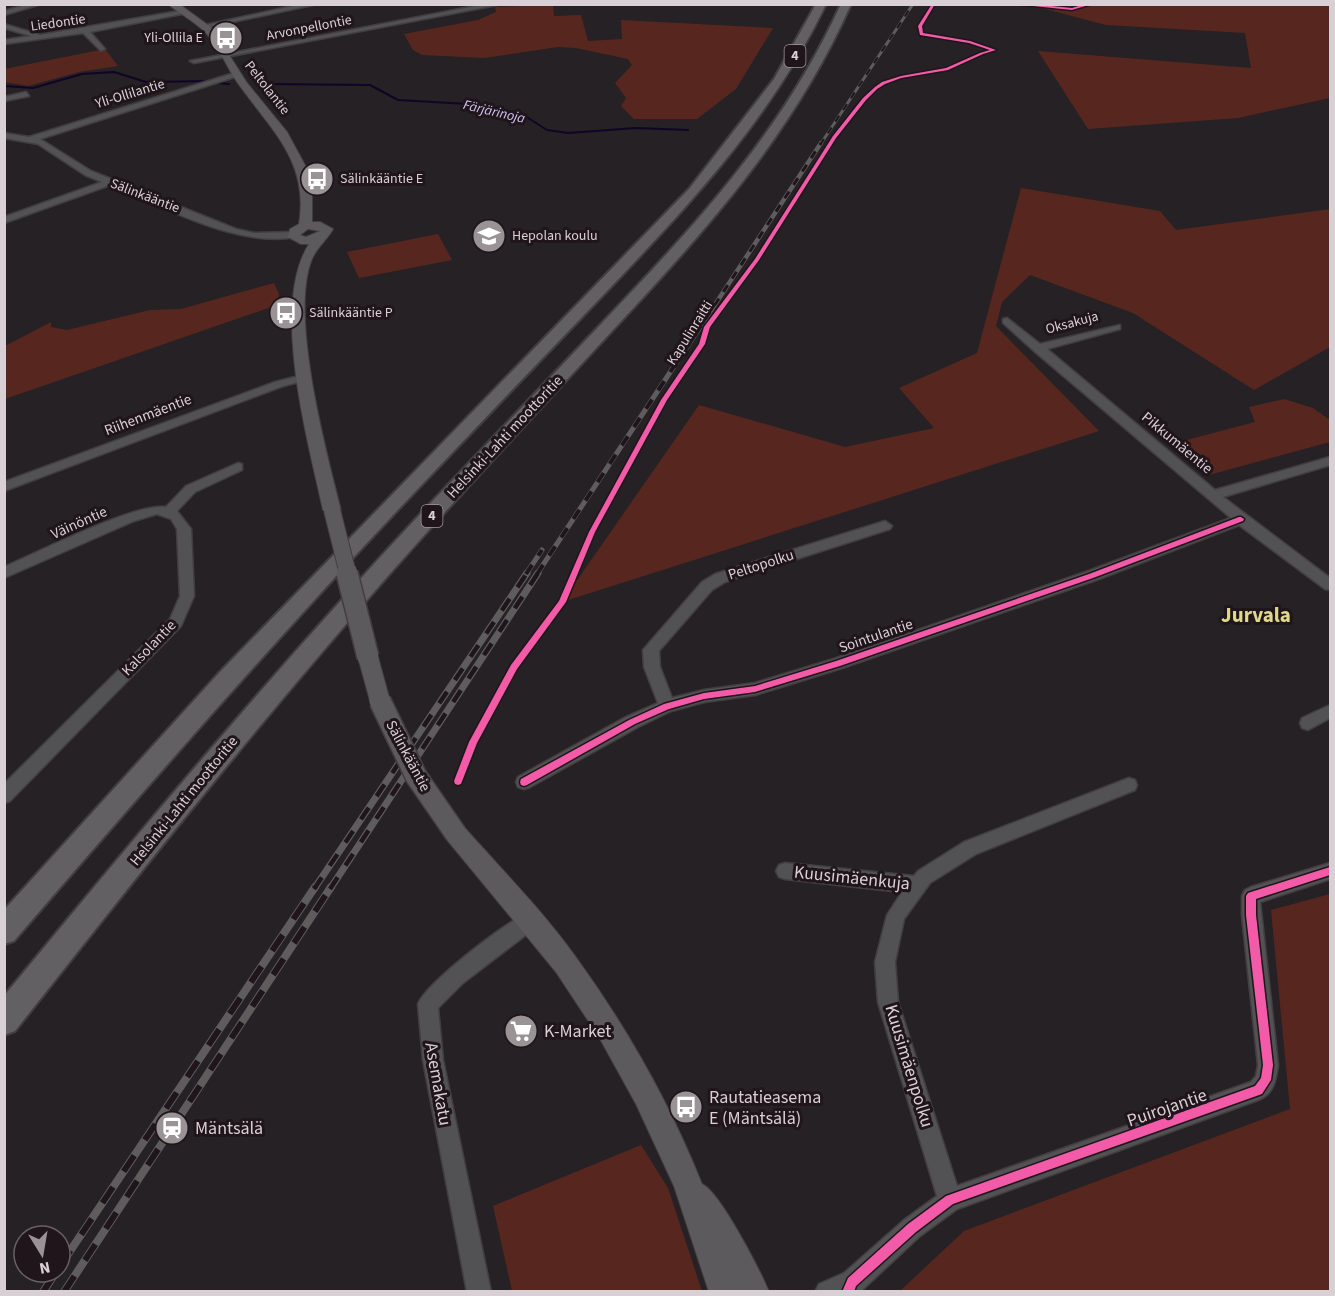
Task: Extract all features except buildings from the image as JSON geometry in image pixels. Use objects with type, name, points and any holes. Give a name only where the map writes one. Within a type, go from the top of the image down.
[{"type":"highway","name":"4","points":[[4,931],[234,672],[363,533],[694,192],[770,96],[791,64],[821,4]]},
{"type":"highway","name":"Helsinki-Lahti moottoritie","points":[[4,1020],[252,718],[315,646],[724,198],[796,101],[821,59],[846,4]]},
{"type":"main road","name":"Peltolantie","points":[[172,4],[204,26],[292,149],[304,178],[311,225]]},
{"type":"main road","points":[[311,225],[327,229],[326,234],[319,238],[297,237],[297,230],[311,225]]},
{"type":"main road","name":"Sälinkääntie","points":[[297,237],[304,244],[307,259]]},
{"type":"main road","name":"Sälinkääntie","points":[[319,238],[313,244],[307,259],[299,306],[303,378],[332,510],[380,701],[416,776],[456,834],[528,922],[565,963],[608,1028],[646,1094],[687,1183],[723,1292]]},
{"type":"main road","name":"Sälinkääntie","points":[[687,1183],[717,1224],[754,1292]]},
{"type":"street","points":[[4,13],[38,4]]},
{"type":"street","points":[[204,26],[314,4]]},
{"type":"street","name":"Arvonpellontie","points":[[194,61],[499,4]]},
{"type":"street","name":"Liedontie","points":[[4,42],[84,31],[185,12]]},
{"type":"street","points":[[4,26],[40,37]]},
{"type":"street","points":[[84,31],[101,49]]},
{"type":"street","name":"Yli-Ollilantie","points":[[32,139],[237,75]]},
{"type":"street","points":[[4,99],[26,94]]},
{"type":"street","name":"Sälinkääntie","points":[[4,135],[32,139],[110,182],[243,234],[297,237]]},
{"type":"street","points":[[4,220],[110,182]]},
{"type":"street","name":"Pikkumäentie","points":[[1007,321],[1241,519],[1330,585]]},
{"type":"street","name":"Oksakuja","points":[[1038,349],[1050,343],[1116,327]]},
{"type":"street","name":"Riihenmäentie","points":[[4,487],[279,384],[303,378]]},
{"type":"street","points":[[1214,495],[1330,461]]},
{"type":"street","points":[[169,512],[179,496],[187,490],[238,467]]},
{"type":"street","name":"Väinöntie","points":[[4,573],[129,518],[157,510],[169,512]]},
{"type":"street","name":"Kalsolantie","points":[[4,796],[176,622],[183,610],[187,596],[184,529],[176,516],[169,512]]},
{"type":"street","name":"Sointulantie","points":[[524,782],[632,722],[667,706],[704,696],[755,689],[837,664],[1090,576],[1241,519]]},
{"type":"street","name":"Peltopolku","points":[[667,706],[652,667],[651,650],[707,586],[720,578],[885,526]]},
{"type":"street","points":[[1308,723],[1330,711]]},
{"type":"street","name":"Kuusimäenpolku","points":[[950,1200],[888,1002],[885,962],[896,915],[924,878],[970,848],[1129,785]]},
{"type":"street","name":"Kuusimäenkuja","points":[[785,871],[919,885]]},
{"type":"street","name":"Puirojantie","points":[[828,1292],[850,1287],[912,1228],[950,1200],[1258,1090],[1266,1080],[1268,1065],[1251,915],[1251,896],[1330,871]]},
{"type":"street","name":"Asemakatu","points":[[480,1292],[433,1060],[428,1004],[456,976],[528,922]]},
{"type":"shaded area","points":[[553,5],[554,16],[581,15],[588,41],[622,39],[621,20],[773,28],[736,89],[697,119],[634,119],[621,106],[626,98],[615,83],[632,65],[628,59],[576,48],[558,47],[484,58],[422,55],[413,50],[404,34],[478,20],[496,12],[495,7]]},
{"type":"shaded area","points":[[1030,5],[1330,5],[1330,98],[1238,118],[1088,129],[1038,51],[1251,68],[1245,33],[1106,25]]},
{"type":"shaded area","points":[[105,49],[118,66],[79,72],[28,86],[5,82],[4,69]]},
{"type":"shaded area","points":[[1021,188],[1160,211],[1176,230],[1330,209],[1330,347],[1254,390],[1133,313],[1030,275],[1002,302],[996,326],[1099,431],[562,602],[699,405],[845,447],[934,428],[899,388],[977,353]]},
{"type":"shaded area","points":[[438,234],[452,260],[359,278],[347,252]]},
{"type":"shaded area","points":[[274,283],[279,294],[277,305],[5,399],[5,346],[51,322],[51,327],[67,330],[150,310],[181,309]]},
{"type":"shaded area","points":[[1284,399],[1313,408],[1330,420],[1330,442],[1209,475],[1171,444],[1255,422],[1249,407]]},
{"type":"shaded area","points":[[1330,894],[1330,1291],[900,1291],[964,1231],[1290,1109],[1271,910]]},
{"type":"shaded area","points":[[641,1145],[668,1188],[702,1291],[512,1291],[493,1206]]},
{"type":"waterway","name":"Färjärinoja","points":[[5,86],[33,88],[82,74],[114,72],[146,82],[210,81]]},
{"type":"waterway","name":"Färjärinoja","points":[[219,83],[229,84]]},
{"type":"waterway","name":"Färjärinoja","points":[[265,84],[370,85],[398,100],[468,104],[525,116],[547,130],[568,133],[636,128],[688,130]]},
{"type":"railway","points":[[820,145],[913,4]]},
{"type":"railway","points":[[697,332],[821,143]]},
{"type":"railway","points":[[537,574],[698,330]]},
{"type":"railway","points":[[526,574],[542,550]]},
{"type":"railway","points":[[314,889],[527,573]]},
{"type":"railway","points":[[330,889],[538,573]]},
{"type":"railway","points":[[72,1248],[315,887]]},
{"type":"railway","points":[[64,1292],[331,887]]},
{"type":"railway","points":[[43,1292],[48,1284]]},
{"type":"cycle path","name":"Kapulinraitti","points":[[458,781],[473,742],[514,667],[562,602],[592,532],[664,400],[702,344],[707,327],[757,260],[834,137],[865,99],[884,83],[892,79],[947,69],[994,50],[970,42],[921,34],[920,26],[934,4]]},
{"type":"cycle path","points":[[1014,4],[1072,9],[1091,4]]},
{"type":"cycle path","points":[[524,782],[632,722],[667,706],[704,696],[755,689],[837,664],[1091,576],[1241,519]]},
{"type":"cycle path","points":[[848,1292],[852,1282],[912,1228],[950,1200],[1258,1090],[1266,1080],[1268,1065],[1251,915],[1251,896],[1330,871]]},
{"type":"place","name":"Yli-Ollila E","points":[[226,38]]},
{"type":"place","name":"Sälinkääntie E","points":[[317,179]]},
{"type":"place","name":"Hepolan koulu","points":[[489,236]]},
{"type":"place","name":"Sälinkääntie P","points":[[286,313]]},
{"type":"place","name":"K-Market","points":[[521,1031]]},
{"type":"place","name":"Rautatieasema E (Mäntsälä)","points":[[686,1107]]},
{"type":"place","name":"Mäntsälä","points":[[172,1128]]},
{"type":"district","name":"Jurvala","points":[[1256,615]]}]
